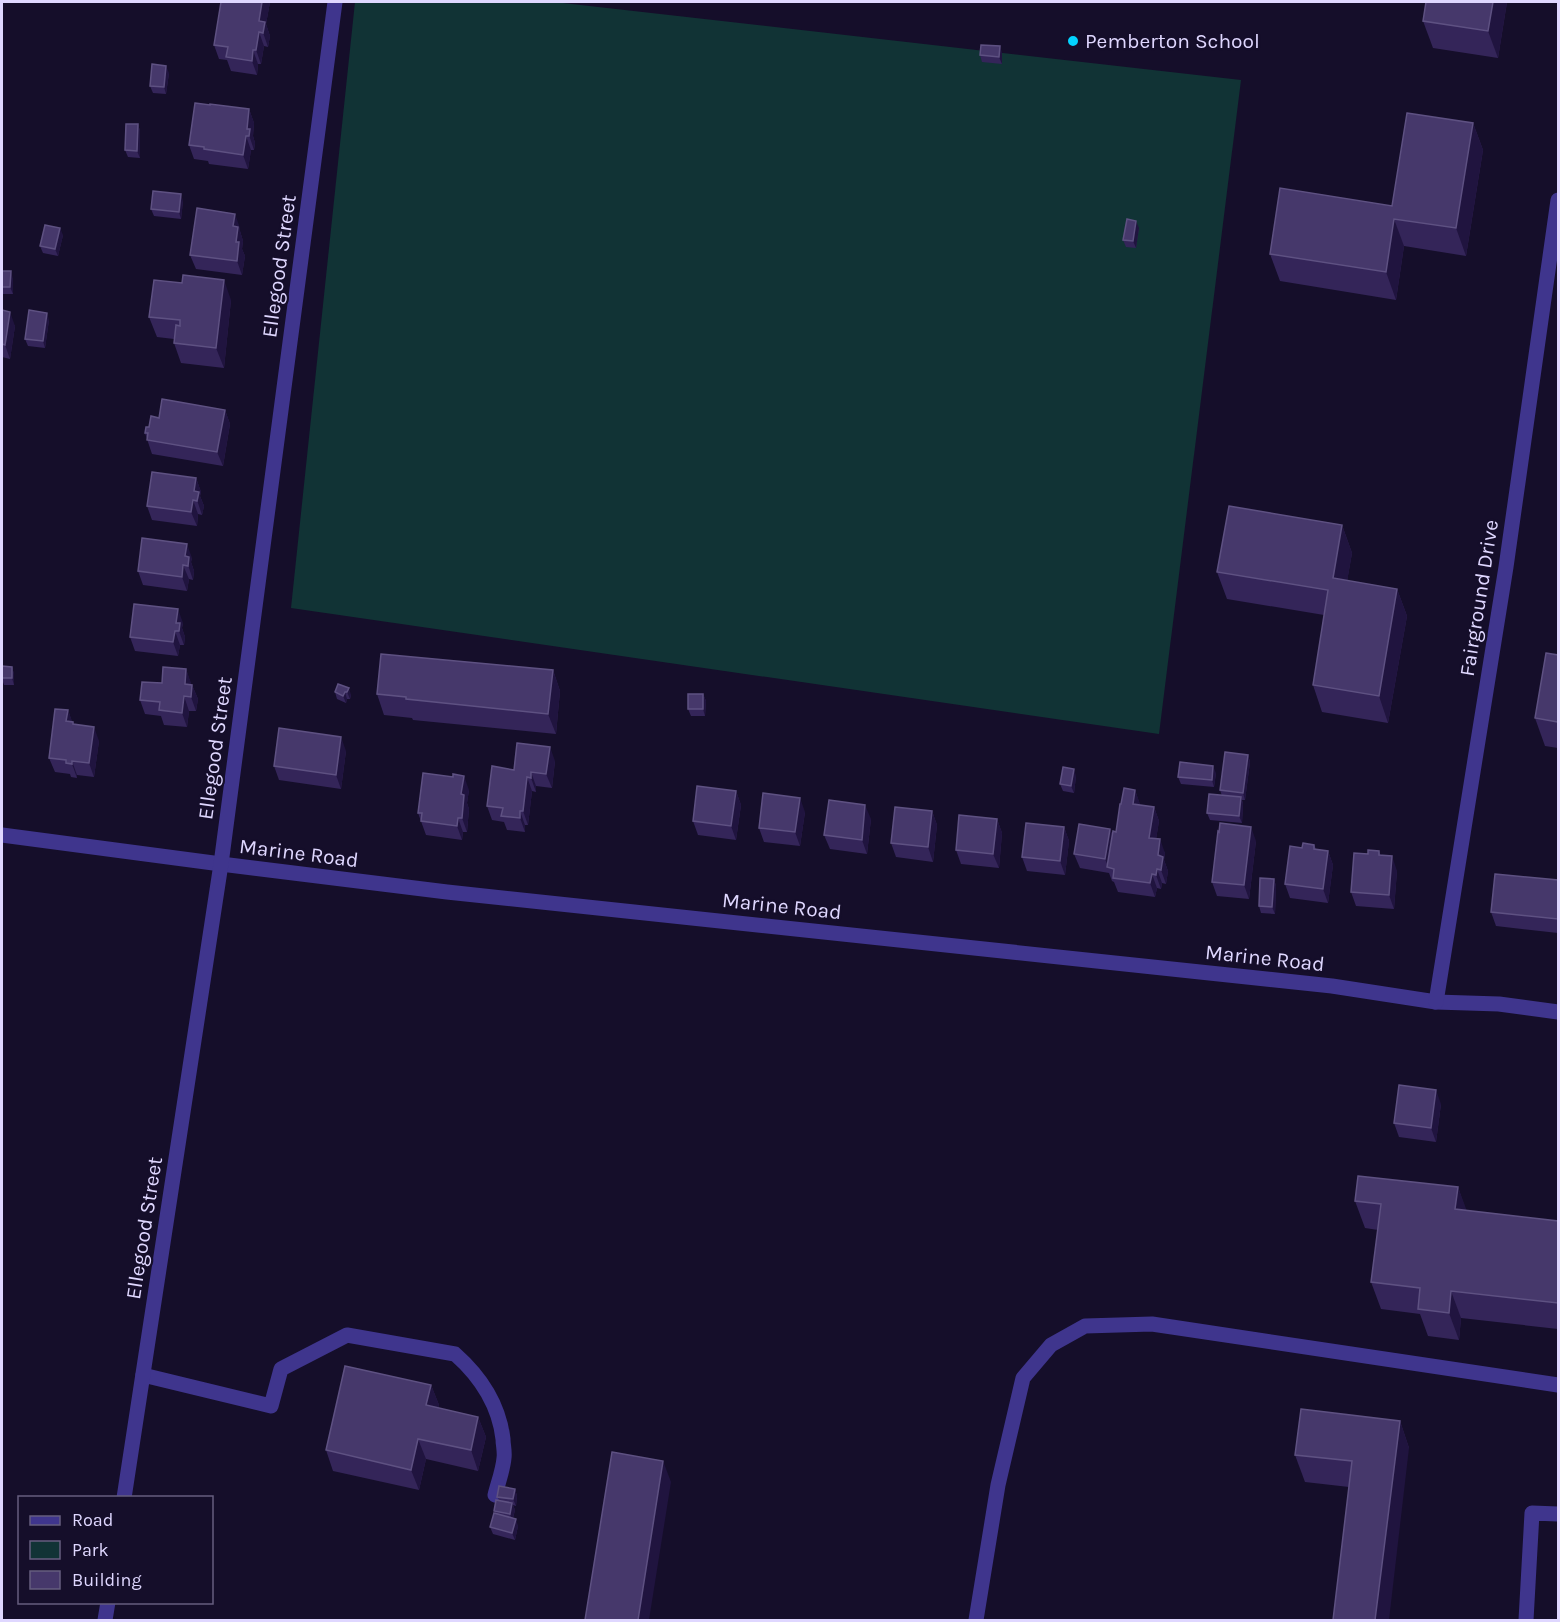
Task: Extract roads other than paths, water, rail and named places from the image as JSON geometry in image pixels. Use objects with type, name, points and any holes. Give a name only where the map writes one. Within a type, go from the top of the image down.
[{"type":"street","name":"Ellegood Street","points":[[124,1496],[221,864],[335,2]]},
{"type":"street","name":"Fairground Drive","points":[[1436,1002],[1506,567],[1558,200]]},
{"type":"street","name":"Marine Road","points":[[2,835],[447,892],[1320,984],[1436,1002],[1500,1004],[1558,1012]]},
{"type":"street","points":[[976,1620],[998,1485],[1023,1378],[1051,1345],[1084,1326],[1152,1324],[1558,1384]]},
{"type":"street","points":[[143,1375],[271,1406],[281,1370],[347,1335],[455,1354],[480,1380],[493,1401],[502,1432],[504,1457],[495,1495]]},
{"type":"street","points":[[1526,1620],[1532,1513],[1558,1514]]},
{"type":"street","points":[[105,1620],[108,1604]]},
{"type":"place","name":"Pemberton School","points":[[1073,41]]}]
